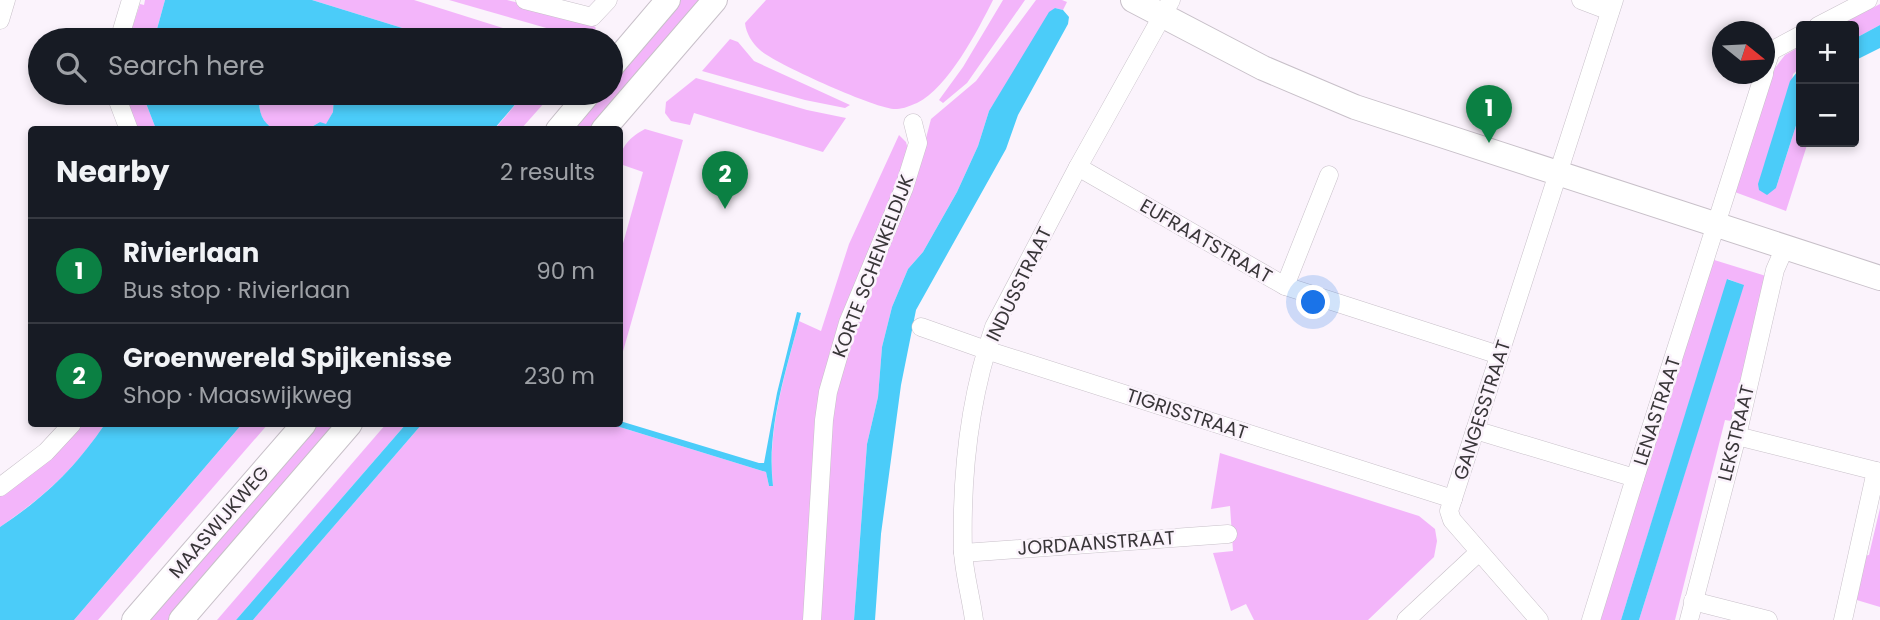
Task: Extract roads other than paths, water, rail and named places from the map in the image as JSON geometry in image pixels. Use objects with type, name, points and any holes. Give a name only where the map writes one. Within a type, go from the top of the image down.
[{"type":"street","points":[[0,20],[6,0]]},
{"type":"street","points":[[122,28],[131,0]]},
{"type":"street","points":[[525,0],[592,17],[608,0]]},
{"type":"street","points":[[623,53],[668,0]]},
{"type":"street","points":[[606,126],[715,0]]},
{"type":"street","points":[[1133,0],[1167,8],[1263,68],[1355,107],[1880,278]]},
{"type":"street","points":[[1581,0],[1612,6]]},
{"type":"street","points":[[1828,21],[1868,0]]},
{"type":"street","name":"GANGESSTRAAT","points":[[1539,620],[1452,520],[1449,511],[1612,6]]},
{"type":"street","name":"INDUSSTRAAT","points":[[974,620],[963,553],[965,448],[972,404],[986,350],[994,327],[1078,167],[1167,8]]},
{"type":"street","name":"LENASTRAAT","points":[[1775,49],[1796,38]]},
{"type":"street","name":"LENASTRAAT","points":[[1475,430],[1635,478],[1760,84]]},
{"type":"street","points":[[120,105],[127,126]]},
{"type":"street","points":[[561,126],[579,105]]},
{"type":"street","name":"KORTE SCHENKELDIJK","points":[[812,620],[828,392],[848,323],[904,188],[918,143],[913,123]]},
{"type":"street","name":"EUFRAATSTRAAT","points":[[1078,167],[1285,286],[1500,355]]},
{"type":"street","points":[[1285,286],[1329,175]]},
{"type":"street","name":"LEKSTRAAT","points":[[1689,620],[1737,436],[1775,270],[1785,247]]},
{"type":"street","name":"TIGRISSTRAAT","points":[[921,327],[1453,499]]},
{"type":"street","points":[[0,487],[46,452],[69,427]]},
{"type":"street","name":"MAASWIJKWEG","points":[[134,620],[301,427]]},
{"type":"street","name":"MAASWIJKWEG","points":[[181,620],[347,427]]},
{"type":"street","points":[[1737,436],[1878,471],[1843,620]]},
{"type":"street","points":[[1591,620],[1635,478]]},
{"type":"street","name":"JORDAANSTRAAT","points":[[963,553],[1228,534]]},
{"type":"street","points":[[1406,620],[1479,552]]},
{"type":"street","points":[[1693,601],[1768,620]]},
{"type":"water","points":[[165,0],[312,0],[402,28],[157,28]]},
{"type":"water","points":[[1055,8],[1063,10],[1069,17],[1068,24],[1018,115],[1006,149],[916,310],[901,385],[881,534],[875,620],[854,620],[867,444],[878,397],[882,347],[892,307],[908,269],[923,252],[957,192],[978,146],[989,111],[1049,12]]},
{"type":"water","points":[[1880,25],[1880,48],[1859,58],[1859,36]]},
{"type":"water","points":[[1796,73],[1796,126],[1776,188],[1767,195],[1759,190],[1758,184],[1790,81]]},
{"type":"water","points":[[147,105],[259,105],[261,114],[269,126],[155,126]]},
{"type":"water","points":[[333,105],[515,105],[497,126],[313,126],[320,122],[326,124],[333,112]]},
{"type":"water","points":[[1727,279],[1744,285],[1639,620],[1621,620]]},
{"type":"water","points":[[797,312],[801,313],[775,420],[772,442],[773,486],[769,486],[766,472],[620,427],[623,427],[623,422],[764,463],[777,393]]},
{"type":"water","points":[[103,427],[239,427],[74,620],[0,620],[0,527],[58,481]]},
{"type":"water","points":[[403,427],[419,427],[253,620],[236,620]]},
{"type":"place","name":"Rivierlaan","points":[[1489,143]]},
{"type":"place","name":"Groenwereld Spijkenisse","points":[[725,209]]}]
